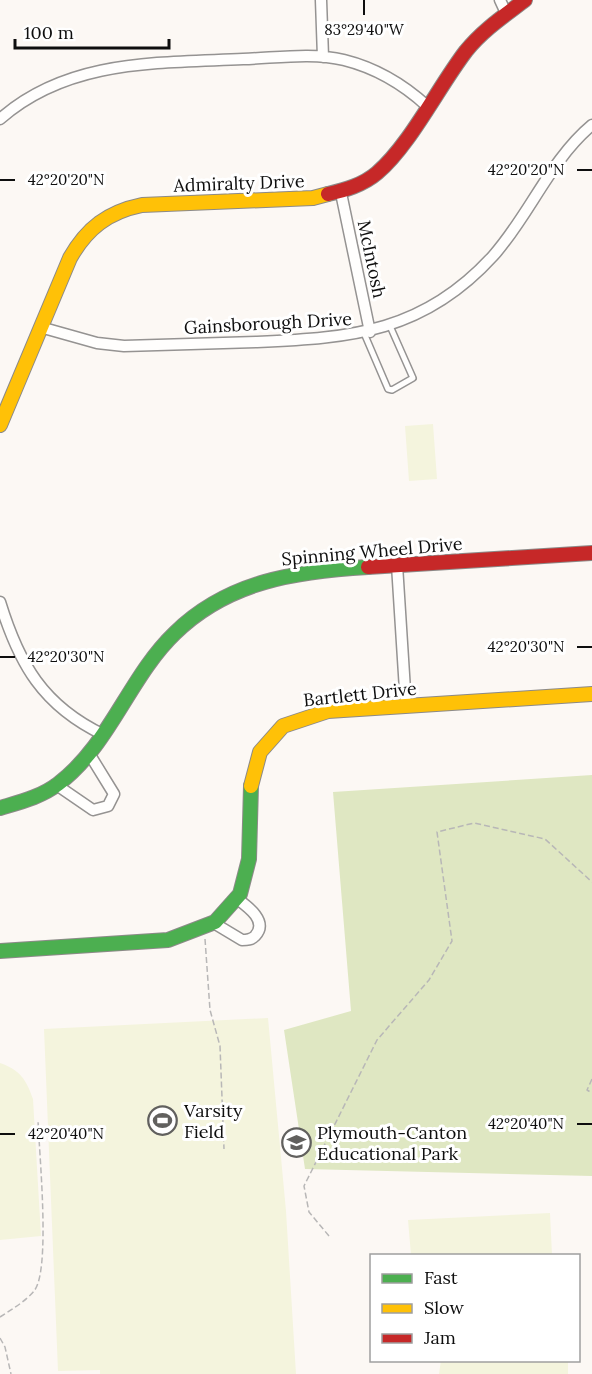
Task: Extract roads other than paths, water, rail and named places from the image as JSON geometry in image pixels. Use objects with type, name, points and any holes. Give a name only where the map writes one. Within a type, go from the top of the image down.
[{"type":"street","points":[[321,0],[323,57]]},
{"type":"street","points":[[500,0],[506,14]]},
{"type":"street","name":"Admiralty Drive","points":[[0,424],[78,242],[95,223],[114,212],[142,205],[313,198],[341,193],[365,181],[385,165],[467,50],[506,14],[525,0]]},
{"type":"street","points":[[0,119],[46,88],[106,68],[146,63],[323,57],[347,61],[378,72],[402,86],[427,106]]},
{"type":"street","name":"Gainsborough Drive","points":[[40,327],[97,343],[124,346],[322,339],[390,326],[440,302],[477,273],[504,243],[573,143],[592,125]]},
{"type":"street","name":"McIntosh","points":[[341,193],[367,332]]},
{"type":"street","name":"Spinning Wheel Drive","points":[[0,808],[31,801],[58,786],[90,755],[159,649],[185,623],[219,599],[252,584],[288,574],[592,553]]},
{"type":"street","points":[[397,565],[406,706]]},
{"type":"street","points":[[0,602],[17,651],[34,680],[63,710],[104,735]]},
{"type":"street","name":"Bartlett Drive","points":[[0,951],[168,940],[199,931],[212,922],[236,898],[248,872],[251,852],[250,776],[257,755],[270,737],[289,722],[313,714],[592,694]]},
{"type":"street","points":[[58,786],[93,810],[108,806],[114,794],[90,755]]},
{"type":"street","points":[[212,922],[242,940],[248,940],[256,935],[260,929],[258,919],[236,898]]},
{"type":"lane","points":[[367,332],[388,389],[392,390],[413,378],[390,326]]},
{"type":"place","name":"Varsity Field","points":[[163,1120]]},
{"type":"place","name":"Plymouth-Canton Educational Park","points":[[296,1142]]}]
